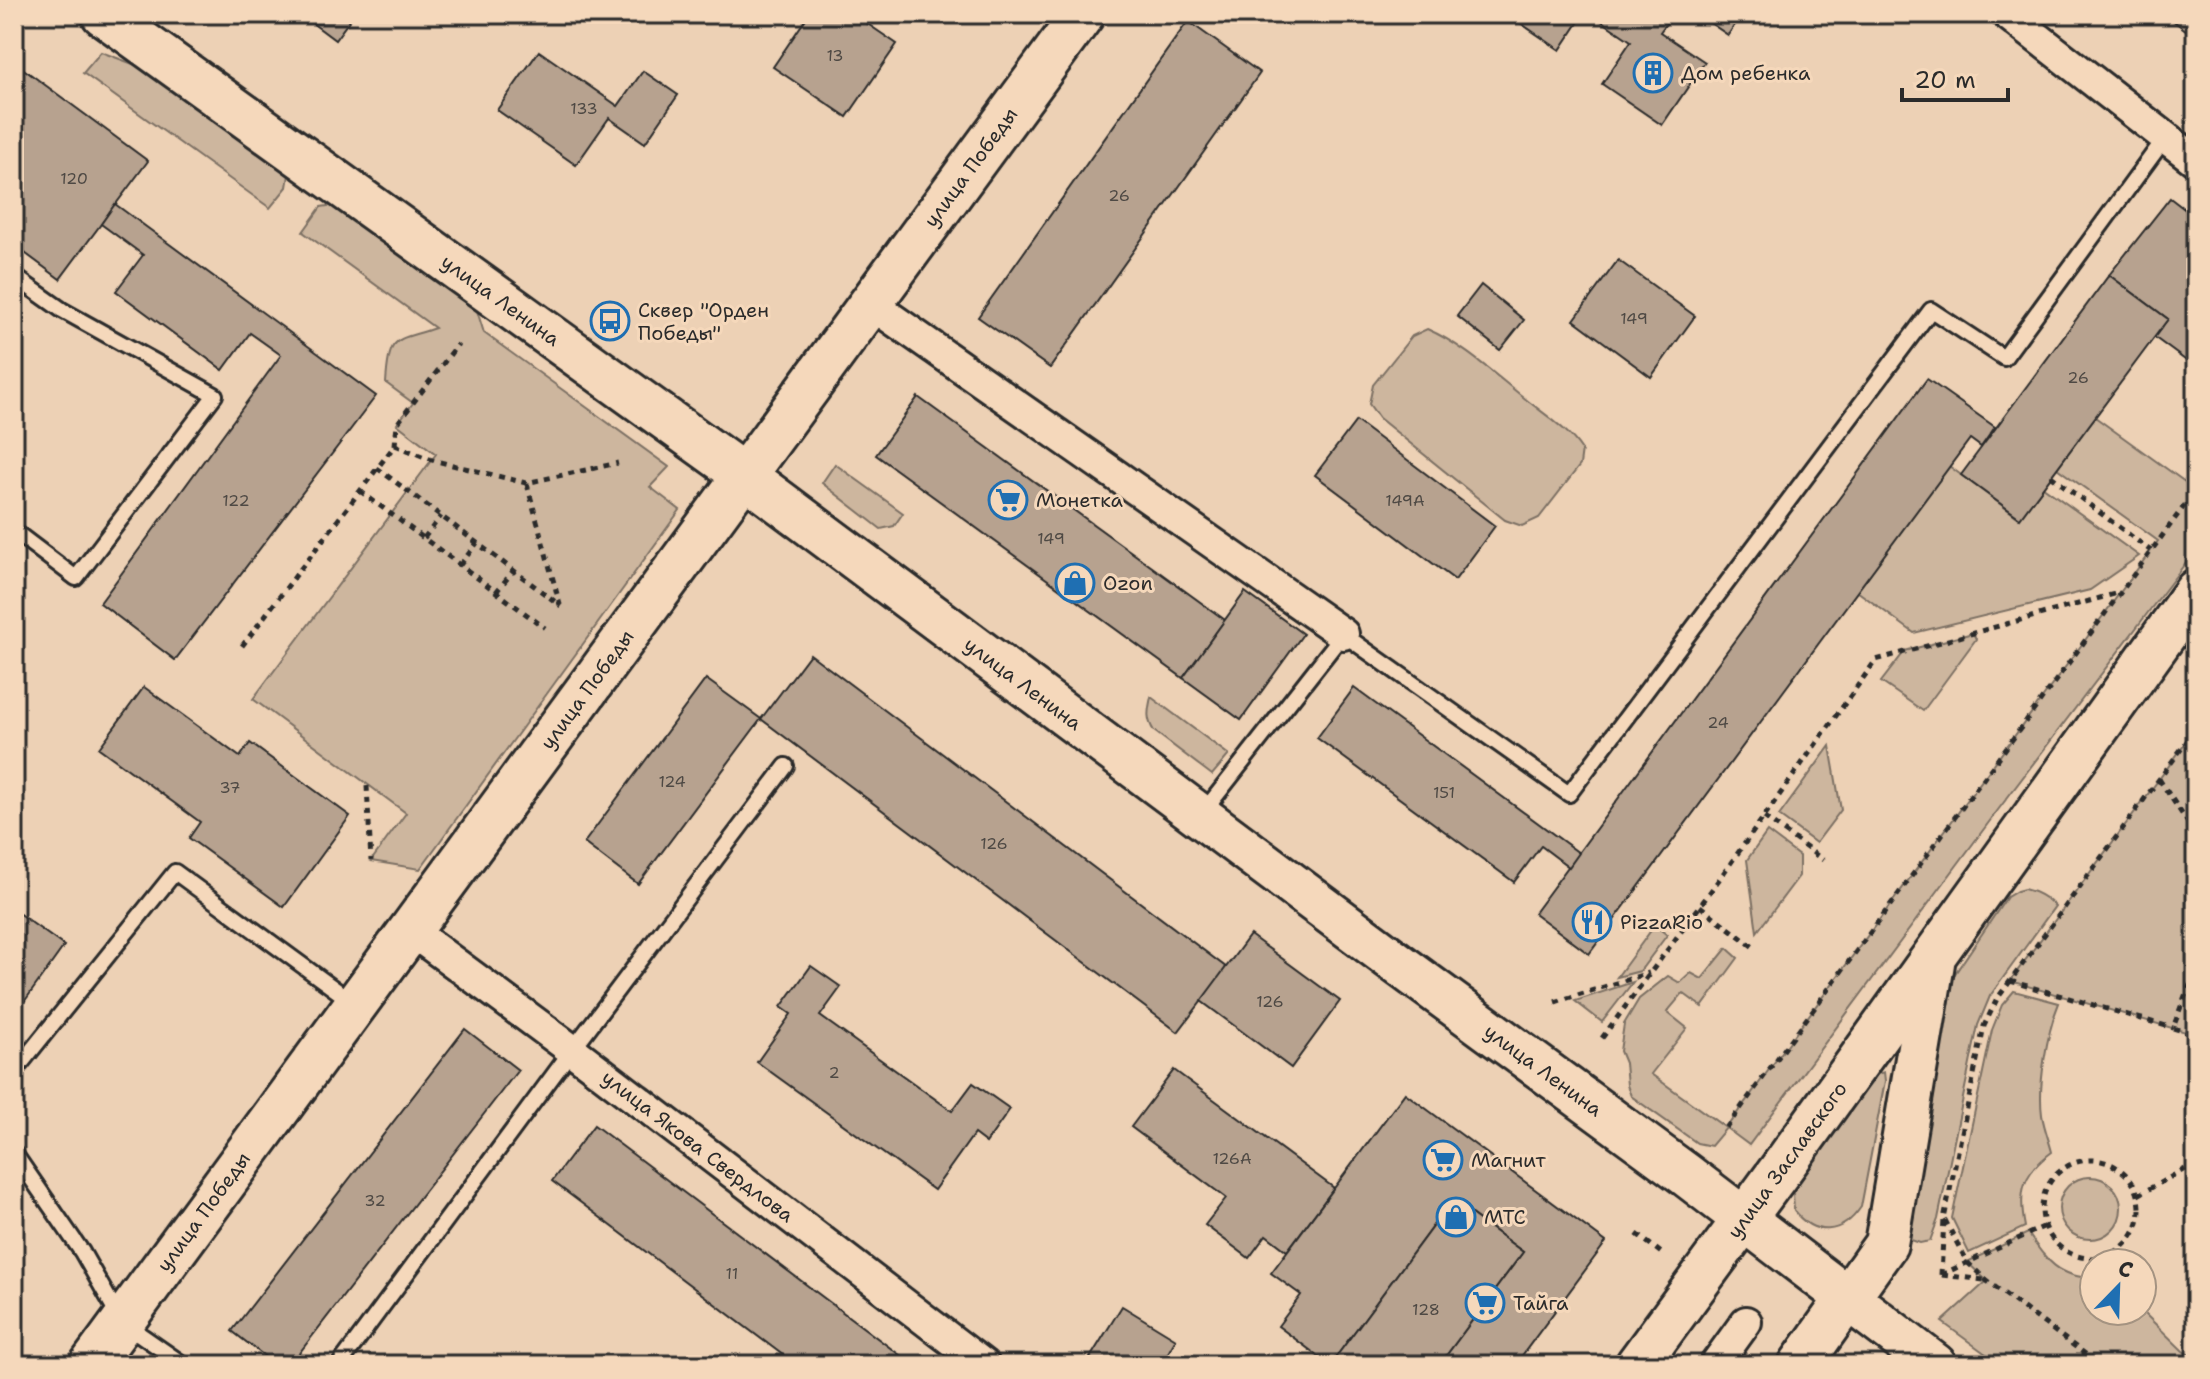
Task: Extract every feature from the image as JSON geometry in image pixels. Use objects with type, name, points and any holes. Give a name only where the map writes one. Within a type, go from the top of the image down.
[{"type":"main road","name":"улица Ленина","points":[[103,14],[745,476],[1744,1219],[1935,1365]]},
{"type":"main road","name":"улица Победы","points":[[91,1365],[1083,14]]},
{"type":"main road","name":"улица Заславского","points":[[1637,1365],[2196,591]]},
{"type":"main road","name":"улица Заславского","points":[[1800,1365],[1886,1244],[1935,954]]},
{"type":"street","points":[[2007,14],[2196,161]]},
{"type":"street","points":[[871,304],[1343,634]]},
{"type":"street","name":"улица Якова Свердлова","points":[[410,930],[984,1365]]},
{"type":"street","points":[[1715,1365],[1746,1322]]},
{"type":"lane","points":[[1201,815],[1343,634],[1569,794],[1931,310],[2004,358],[2165,138]]},
{"type":"lane","points":[[14,276],[62,310],[215,395],[76,578],[14,531]]},
{"type":"lane","points":[[339,1365],[786,766]]},
{"type":"lane","points":[[14,1072],[175,872],[355,1005]]},
{"type":"lane","points":[[14,1153],[82,1252],[122,1322],[184,1365]]},
{"type":"path","points":[[242,646],[395,445],[397,424],[458,344]]},
{"type":"path","points":[[395,445],[432,460],[526,483],[618,463]]},
{"type":"path","points":[[377,468],[561,606],[526,483]]},
{"type":"path","points":[[2051,476],[2151,551]]},
{"type":"path","points":[[1726,1128],[2196,490]]},
{"type":"path","points":[[360,491],[545,628]]},
{"type":"path","points":[[424,538],[441,516]]},
{"type":"path","points":[[460,565],[477,543]]},
{"type":"path","points":[[496,592],[514,570]]},
{"type":"path","points":[[1602,1038],[1876,660],[2119,593]]},
{"type":"path","points":[[1941,1275],[1944,1219],[1984,1026],[1997,999],[2196,730]]},
{"type":"path","points":[[2159,779],[2196,835]]},
{"type":"path","points":[[367,786],[371,861]]},
{"type":"path","points":[[1764,817],[1823,860]]},
{"type":"path","points":[[1700,906],[1756,949]]},
{"type":"path","points":[[1555,1002],[1649,973]]},
{"type":"path","points":[[2173,1028],[2196,973]]},
{"type":"path","points":[[2010,981],[2196,1035]]},
{"type":"path","points":[[2097,1160],[2118,1168],[2134,1184],[2140,1208],[2134,1234],[2125,1244],[2103,1256],[2080,1256],[2068,1252],[2051,1237],[2045,1226],[2042,1207],[2046,1189],[2057,1173],[2075,1162],[2097,1160]]},
{"type":"path","points":[[2138,1195],[2196,1163]]},
{"type":"path","points":[[1944,1219],[1967,1262],[1987,1281],[2100,1365]]},
{"type":"path","points":[[1941,1275],[2045,1226]]},
{"type":"path","points":[[1637,1234],[1665,1256]]},
{"type":"path","points":[[1941,1275],[1987,1281]]},
{"type":"shaded area","points":[[101,52],[160,74],[290,169],[287,187],[270,208],[83,73]]},
{"type":"shaded area","points":[[341,204],[474,301],[484,333],[669,467],[650,487],[680,510],[420,869],[371,861],[406,813],[253,699],[436,454],[397,424],[413,403],[386,383],[392,347],[403,338],[435,328],[303,232],[321,207]]},
{"type":"shaded area","points":[[1427,329],[1454,343],[1479,362],[1557,424],[1582,450],[1580,465],[1539,518],[1522,526],[1505,520],[1379,418],[1369,404],[1373,385],[1412,336]]},
{"type":"shaded area","points":[[2095,417],[2196,490],[2196,546],[1749,1145],[1726,1128],[2158,541],[2057,468]]},
{"type":"shaded area","points":[[835,464],[903,513],[894,526],[881,529],[822,483]]},
{"type":"shaded area","points":[[1949,466],[2019,518],[2043,487],[2139,556],[2090,590],[1914,633],[1857,591]]},
{"type":"shaded area","points":[[1973,633],[1976,639],[1923,711],[1881,682],[1905,651]]},
{"type":"shaded area","points":[[1151,697],[1229,755],[1212,775],[1154,731],[1148,715]]},
{"type":"shaded area","points":[[2196,729],[2196,1035],[2010,981]]},
{"type":"shaded area","points":[[1830,746],[1841,810],[1816,843],[1779,816]]},
{"type":"shaded area","points":[[1767,832],[1799,856],[1799,876],[1757,932],[1747,860]]},
{"type":"shaded area","points":[[2024,889],[2041,895],[2055,906],[1990,996],[1978,1025],[1938,1219],[1930,1241],[1920,1243],[1908,1239],[1950,981],[2007,897]]},
{"type":"shaded area","points":[[1655,925],[1667,935],[1640,971],[1617,977]]},
{"type":"shaded area","points":[[1727,948],[1738,958],[1702,1007],[1683,993],[1667,1012],[1687,1028],[1651,1074],[1726,1128],[1711,1146],[1697,1143],[1631,1096],[1620,1051],[1624,1024],[1639,999],[1668,976],[1680,983],[1691,973],[1702,979]]},
{"type":"shaded area","points":[[1633,982],[1602,1022],[1575,1001]]},
{"type":"shaded area","points":[[2014,991],[2059,1003],[2047,1043],[2041,1088],[2042,1115],[2052,1152],[2028,1176],[2022,1204],[2025,1227],[1969,1253],[1952,1218],[1992,1030],[2002,1005]]},
{"type":"shaded area","points":[[1884,1072],[1885,1081],[1861,1207],[1845,1223],[1819,1229],[1794,1211],[1793,1192],[1797,1182],[1877,1074]]},
{"type":"shaded area","points":[[2090,1177],[2112,1186],[2121,1208],[2112,1230],[2090,1239],[2068,1230],[2059,1208],[2068,1186]]},
{"type":"shaded area","points":[[2028,1233],[2055,1266],[2078,1276],[2078,1327],[2158,1327],[2196,1359],[2196,1365],[2001,1365],[1942,1322],[1987,1281],[1967,1262]]},
{"type":"building","points":[[300,14],[354,14],[335,40]]},
{"type":"building","points":[[809,14],[853,14],[897,44],[847,117],[773,67]]},
{"type":"building","points":[[1507,14],[1584,14],[1560,50]]},
{"type":"building","name":"Дом ребенка","points":[[1591,14],[1673,14],[1660,32],[1705,62],[1662,125],[1602,84],[1631,41]]},
{"type":"building","name":"Дом ребенка","points":[[1697,14],[1742,14],[1728,35]]},
{"type":"building","points":[[2164,14],[2196,14],[2196,20],[2187,31]]},
{"type":"building","points":[[1188,21],[1260,73],[1050,368],[978,317]]},
{"type":"building","points":[[539,51],[618,106],[643,71],[678,95],[645,143],[609,118],[576,165],[497,110]]},
{"type":"building","points":[[14,62],[148,161],[60,279],[14,245]]},
{"type":"building","points":[[2170,198],[2196,218],[2196,368],[2154,337],[2168,319],[2109,275]]},
{"type":"building","points":[[115,204],[376,396],[175,660],[100,603],[281,355],[250,333],[223,370],[116,291],[143,255],[101,224]]},
{"type":"building","points":[[1618,260],[1695,316],[1651,377],[1574,320]]},
{"type":"building","points":[[2109,275],[2168,319],[2020,518],[1961,475]]},
{"type":"building","points":[[1481,285],[1524,320],[1500,350],[1457,316]]},
{"type":"building","points":[[1927,379],[1995,427],[1981,447],[1970,439],[1589,954],[1534,913]]},
{"type":"building","points":[[918,397],[1225,620],[1183,678],[876,455]]},
{"type":"building","points":[[1356,421],[1495,526],[1455,580],[1315,475]]},
{"type":"building","points":[[1245,592],[1303,634],[1241,720],[1183,678]]},
{"type":"building","points":[[810,654],[1227,968],[1178,1032],[761,719]]},
{"type":"building","points":[[706,679],[761,719],[638,884],[584,843]]},
{"type":"building","points":[[144,687],[240,757],[250,743],[350,816],[284,907],[189,838],[200,822],[99,748]]},
{"type":"building","points":[[1354,688],[1579,853],[1569,867],[1541,846],[1514,882],[1317,738]]},
{"type":"building","points":[[14,910],[64,946],[14,1016]]},
{"type":"building","points":[[1250,935],[1340,1001],[1291,1068],[1201,1001]]},
{"type":"building","points":[[811,966],[841,987],[820,1016],[952,1111],[973,1083],[1010,1109],[986,1143],[974,1134],[934,1190],[757,1062],[791,1014],[781,1007]]},
{"type":"building","points":[[465,1029],[518,1070],[290,1365],[276,1365],[232,1331]]},
{"type":"building","points":[[1174,1070],[1334,1188],[1287,1251],[1266,1235],[1249,1258],[1205,1225],[1226,1198],[1131,1127]]},
{"type":"building","points":[[1405,1093],[1606,1242],[1515,1365],[1439,1365],[1523,1252],[1452,1200],[1330,1365],[1278,1326],[1301,1295],[1271,1273]]},
{"type":"building","points":[[594,1125],[913,1365],[796,1365],[552,1181]]},
{"type":"building","points":[[1452,1200],[1523,1252],[1439,1365],[1330,1365]]},
{"type":"building","points":[[1122,1306],[1176,1339],[1168,1353],[1188,1365],[1102,1365],[1090,1358]]},
{"type":"place","name":"Дом ребенка","points":[[1653,73]]},
{"type":"place","name":"Сквер \"Орден Победы\"","points":[[610,321]]},
{"type":"place","name":"Монетка","points":[[1008,500]]},
{"type":"place","name":"Ozon","points":[[1075,583]]},
{"type":"place","name":"PizzaRio","points":[[1592,922]]},
{"type":"place","name":"Магнит","points":[[1443,1160]]},
{"type":"place","name":"МТС","points":[[1456,1217]]},
{"type":"place","name":"Тайга","points":[[1485,1303]]}]
